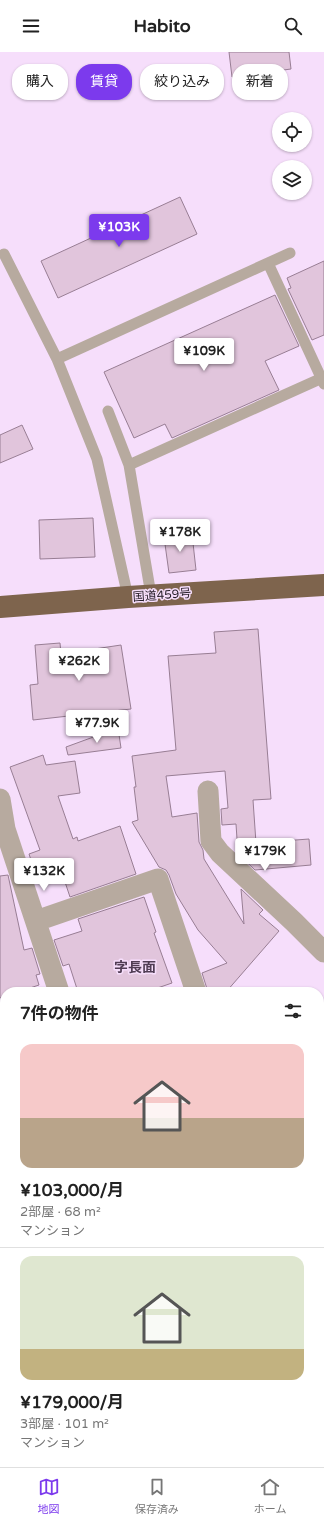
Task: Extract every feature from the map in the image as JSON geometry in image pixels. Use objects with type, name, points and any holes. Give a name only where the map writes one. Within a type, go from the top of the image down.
[{"type":"highway","name":"国道459号","points":[[0,607],[151,595],[324,585]]},
{"type":"street","points":[[208,791],[212,841],[220,853],[324,952]]},
{"type":"street","points":[[0,799],[6,829],[57,987]]},
{"type":"street","points":[[36,921],[158,880],[194,987]]},
{"type":"lane","points":[[57,359],[290,253]]},
{"type":"lane","points":[[4,254],[57,359],[97,459],[128,597]]},
{"type":"lane","points":[[128,465],[323,381],[268,263]]},
{"type":"lane","points":[[108,411],[128,465],[151,595]]},
{"type":"building","points":[[229,52],[289,52],[291,69],[288,69],[288,64],[232,64],[232,77]]},
{"type":"building","points":[[180,197],[197,234],[58,298],[41,261]]},
{"type":"building","points":[[324,261],[324,335],[312,340],[288,289],[291,288],[287,278]]},
{"type":"building","points":[[275,295],[299,346],[265,361],[279,390],[172,438],[165,424],[134,438],[104,372]]},
{"type":"building","points":[[22,425],[33,449],[0,463],[0,435]]},
{"type":"building","points":[[93,518],[95,557],[40,559],[39,520]]},
{"type":"building","points":[[192,534],[196,570],[169,573],[164,537]]},
{"type":"building","points":[[258,629],[271,799],[253,800],[256,843],[309,839],[311,865],[255,870],[238,854],[236,824],[222,825],[221,809],[228,808],[225,771],[166,776],[172,817],[197,813],[199,842],[203,850],[204,859],[244,924],[241,889],[263,910],[259,914],[279,931],[230,987],[206,987],[202,973],[227,963],[198,930],[176,894],[166,870],[159,867],[132,822],[138,820],[132,756],[176,750],[168,656],[216,653],[214,632]]},
{"type":"building","points":[[60,643],[61,654],[121,645],[131,709],[33,720],[30,685],[38,684],[35,645]]},
{"type":"building","points":[[118,728],[121,748],[68,755],[66,747]]},
{"type":"building","points":[[43,755],[46,765],[75,761],[80,793],[58,796],[73,839],[77,837],[78,841],[120,826],[136,874],[70,897],[62,873],[38,881],[29,854],[40,850],[10,767]]},
{"type":"building","points":[[8,875],[24,950],[32,948],[40,974],[36,975],[39,985],[33,987],[0,987],[0,876]]},
{"type":"building","points":[[144,897],[156,932],[154,933],[172,983],[160,987],[76,987],[69,964],[63,966],[54,940],[82,931],[78,919]]},
{"type":"district","name":"字長面","points":[[135,967]]}]
